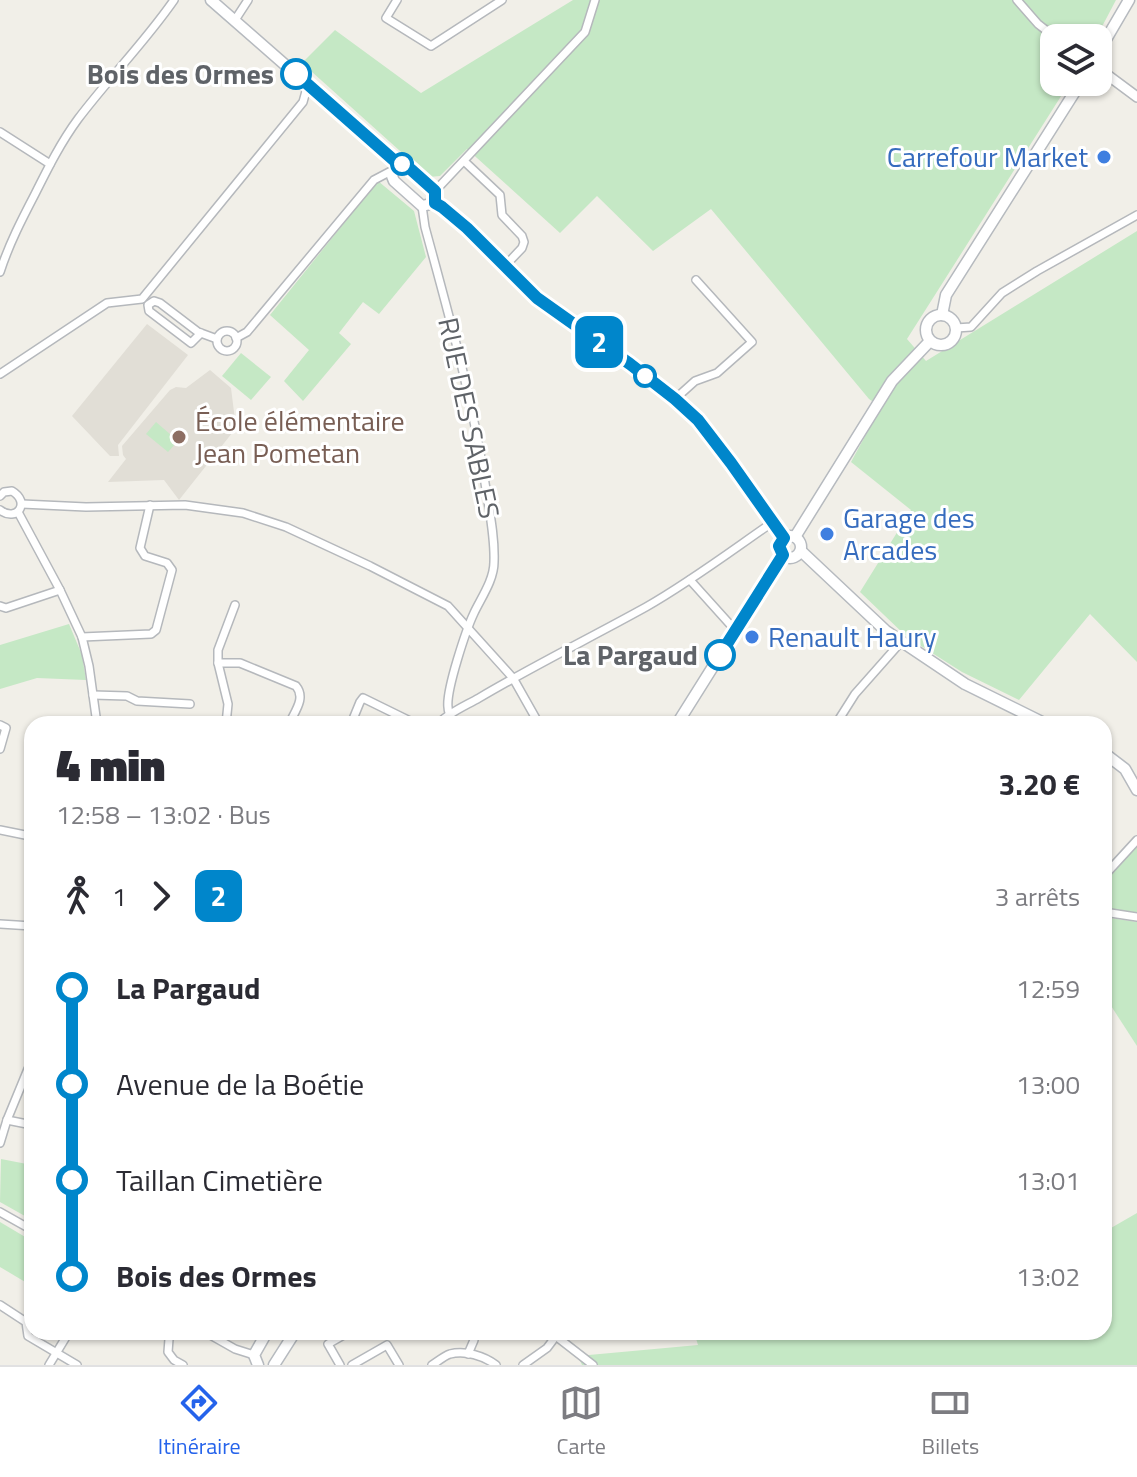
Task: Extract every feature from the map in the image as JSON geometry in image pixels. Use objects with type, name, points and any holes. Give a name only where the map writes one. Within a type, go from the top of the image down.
[{"type":"main road","points":[[211,0],[308,84],[395,166],[407,166],[437,200],[537,298],[611,350],[698,420],[773,522],[801,543],[801,551],[886,631],[965,684],[1030,716]]},
{"type":"main road","points":[[1112,29],[1129,0]]},
{"type":"main road","points":[[942,315],[946,295],[1072,96]]},
{"type":"main road","points":[[395,166],[394,181],[422,206],[437,200]]},
{"type":"main road","points":[[942,315],[950,318],[956,328],[954,338],[946,345],[930,341],[926,333],[931,318],[942,315]]},
{"type":"main road","points":[[783,555],[779,546],[790,537],[892,381],[930,341]]},
{"type":"main road","points":[[783,555],[794,557],[801,551]]},
{"type":"main road","points":[[682,716],[783,555]]},
{"type":"main road","points":[[1112,759],[1125,769],[1137,790]]},
{"type":"main road","points":[[256,1360],[264,1340]]},
{"type":"main road","points":[[276,1365],[290,1340]]},
{"type":"street","points":[[0,272],[9,246],[50,164],[76,122],[174,0]]},
{"type":"street","points":[[235,20],[248,0]]},
{"type":"street","points":[[397,0],[386,18],[431,46],[502,0]]},
{"type":"street","points":[[437,200],[464,161],[585,32],[595,0]]},
{"type":"street","points":[[1017,0],[1040,26]]},
{"type":"street","points":[[1112,78],[1137,97]]},
{"type":"street","points":[[0,374],[107,303],[142,299],[303,102],[308,84]]},
{"type":"street","points":[[0,132],[50,164]]},
{"type":"street","points":[[464,161],[500,195],[502,215],[522,236],[522,248],[504,267]]},
{"type":"street","points":[[236,338],[247,332],[374,180],[395,166]]},
{"type":"street","name":"RUE DES SABLES","points":[[422,206],[477,431],[493,540],[492,576],[457,663],[448,703],[450,715]]},
{"type":"street","points":[[956,328],[971,327],[1002,293],[1137,215]]},
{"type":"street","points":[[675,399],[695,381],[717,373],[752,342],[696,280]]},
{"type":"street","points":[[201,333],[189,347],[147,308],[154,301],[160,303],[201,333],[217,339]]},
{"type":"street","points":[[227,331],[236,338],[236,346],[232,350],[223,351],[218,346],[217,339],[222,333],[227,331]]},
{"type":"street","points":[[1,492],[17,494],[20,508],[82,637],[96,716]]},
{"type":"street","points":[[82,637],[148,635],[156,630],[172,570],[167,563],[145,556],[140,548],[150,505]]},
{"type":"street","points":[[0,510],[10,515],[20,508],[185,505],[243,513],[286,527],[448,606],[513,678],[534,716]]},
{"type":"street","points":[[447,716],[647,607],[773,522]]},
{"type":"street","points":[[690,580],[735,630]]},
{"type":"street","points":[[0,606],[6,608],[60,590]]},
{"type":"street","points":[[227,716],[228,704],[218,650],[235,605]]},
{"type":"street","points":[[841,716],[855,694],[901,642]]},
{"type":"street","points":[[218,663],[240,663],[296,686],[301,691],[301,697],[293,716]]},
{"type":"street","points":[[93,695],[190,704]]},
{"type":"street","points":[[354,716],[363,698],[400,716]]},
{"type":"street","points":[[0,725],[6,728],[0,749]]},
{"type":"street","points":[[0,830],[24,835]]},
{"type":"street","points":[[1112,867],[1137,840]]},
{"type":"street","points":[[1112,913],[1137,917]]},
{"type":"street","points":[[0,924],[24,926]]},
{"type":"street","points":[[0,1143],[24,1079]]},
{"type":"street","points":[[7,1120],[24,1123]]},
{"type":"street","points":[[0,1212],[24,1226]]},
{"type":"street","points":[[0,1305],[24,1321]]},
{"type":"street","points":[[35,1340],[77,1365]]},
{"type":"street","points":[[49,1365],[64,1340]]},
{"type":"street","points":[[169,1340],[168,1352],[183,1365]]},
{"type":"street","points":[[219,1340],[256,1360]]},
{"type":"street","points":[[335,1340],[328,1344],[340,1365]]},
{"type":"street","points":[[468,1354],[474,1340]]},
{"type":"street","points":[[523,1365],[553,1340]]},
{"type":"street","points":[[563,1340],[581,1362],[593,1365]]},
{"type":"street","points":[[352,1365],[387,1345],[399,1365]]},
{"type":"street","points":[[432,1365],[451,1354],[486,1357],[496,1365]]},
{"type":"shaded area","points":[[147,324],[188,355],[118,445],[119,456],[110,456],[72,416]]},
{"type":"shaded area","name":"École élémentaire Jean Pometan","points":[[210,370],[231,388],[236,428],[179,500],[164,480],[108,482],[126,459],[122,446],[170,390],[186,388]]},
{"type":"green space","points":[[573,0],[1116,0],[1103,24],[1040,24],[1040,96],[1061,96],[907,339],[926,361],[1137,231],[1137,662],[1090,614],[1019,700],[962,672],[907,637],[860,592],[911,510],[851,462],[881,407],[869,399],[711,209],[653,251],[597,196],[560,233],[467,149],[440,176],[429,177],[302,63],[335,30],[421,93]]},
{"type":"green space","points":[[378,181],[414,211],[426,257],[379,314],[363,302],[339,333],[351,344],[303,401],[284,381],[309,350],[270,315]]},
{"type":"green space","points":[[241,353],[271,377],[251,400],[222,376]]},
{"type":"green space","points":[[156,422],[178,441],[168,452],[146,434]]},
{"type":"green space","points":[[69,624],[82,655],[86,680],[37,678],[0,689],[0,645]]},
{"type":"green space","points":[[1137,844],[1137,915],[1112,911],[1112,870]]},
{"type":"green space","points":[[1112,918],[1137,922],[1137,1046],[1112,1007]]},
{"type":"green space","points":[[1,1159],[24,1163],[24,1216],[0,1202]]},
{"type":"green space","points":[[1137,1213],[1137,1365],[582,1365],[578,1356],[698,1345],[696,1340],[1112,1340],[1112,1227]]},
{"type":"green space","points":[[0,1222],[24,1236],[24,1281],[0,1267]]},
{"type":"bus line","name":"2","points":[[296,74],[397,163],[407,166],[435,191],[435,203],[467,228],[537,298],[675,399],[698,420],[731,463],[784,538],[779,546],[783,555],[720,655]]},
{"type":"place","name":"Bois des Ormes","points":[[296,74]]},
{"type":"place","name":"Carrefour Market","points":[[1104,157]]},
{"type":"place","name":"École élémentaire Jean Pometan","points":[[179,437]]},
{"type":"place","name":"Garage des Arcades","points":[[827,534]]},
{"type":"place","name":"Renault Haury","points":[[752,637]]},
{"type":"place","name":"La Pargaud","points":[[720,655]]}]
